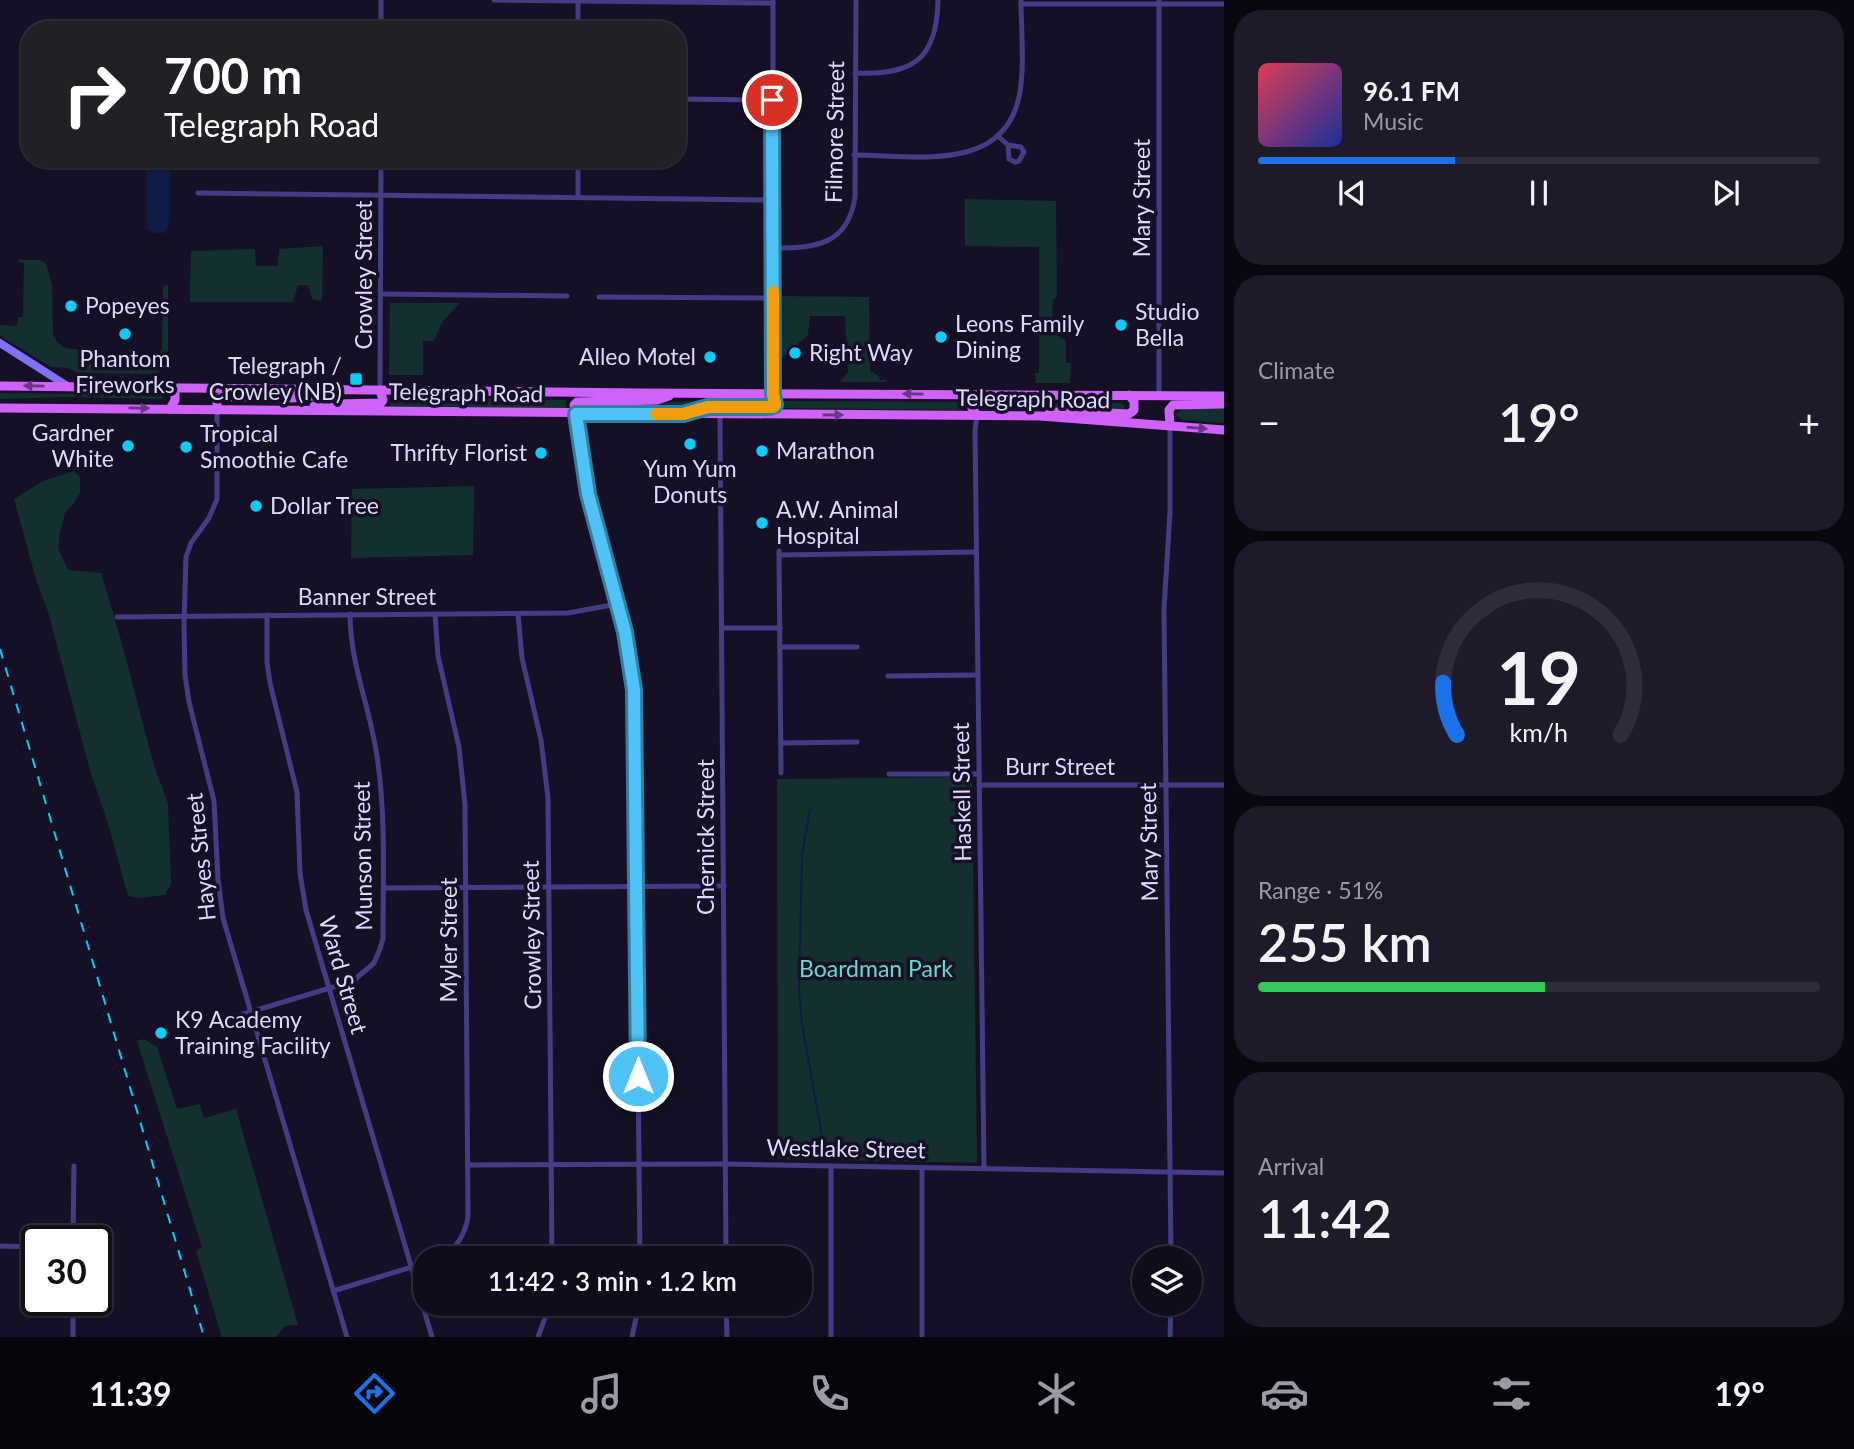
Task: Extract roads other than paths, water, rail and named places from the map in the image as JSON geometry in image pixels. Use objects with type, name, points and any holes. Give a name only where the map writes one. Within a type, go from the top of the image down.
[{"type":"main road","name":"Telegraph Road","points":[[0,386],[1224,396]]},
{"type":"main road","points":[[170,409],[175,400],[175,388]]},
{"type":"main road","points":[[218,410],[217,399],[221,397],[296,398],[318,396],[338,390]]},
{"type":"main road","points":[[303,410],[326,404],[381,403],[383,396],[380,390]]},
{"type":"main road","points":[[576,414],[574,405],[577,402],[657,400],[677,393]]},
{"type":"main road","points":[[683,414],[708,407],[773,407],[773,394]]},
{"type":"main road","points":[[1040,416],[1055,411],[1129,414],[1134,410],[1129,395]]},
{"type":"main road","points":[[977,415],[972,408],[977,403],[1033,402],[1057,396]]},
{"type":"main road","points":[[1170,426],[1170,410],[1173,405],[1224,404]]},
{"type":"main road","name":"Telegraph Road","points":[[0,408],[1040,416],[1224,430]]},
{"type":"street","points":[[381,0],[381,21]]},
{"type":"street","points":[[494,0],[773,2],[773,394]]},
{"type":"street","name":"Filmore Street","points":[[773,248],[815,246],[830,240],[841,230],[854,205],[856,0]]},
{"type":"street","points":[[855,73],[894,72],[920,58],[936,32],[938,0]]},
{"type":"street","points":[[578,21],[579,1]]},
{"type":"street","points":[[854,155],[955,155],[979,149],[998,136],[1012,117],[1019,96],[1021,2],[1224,4]]},
{"type":"street","name":"Mary Street","points":[[1159,2],[1159,395]]},
{"type":"street","points":[[686,99],[772,100]]},
{"type":"street","points":[[998,136],[1008,145]]},
{"type":"street","name":"Crowley Street","points":[[380,390],[381,168]]},
{"type":"street","points":[[578,168],[578,197]]},
{"type":"street","points":[[198,193],[773,200]]},
{"type":"street","points":[[381,294],[567,296]]},
{"type":"street","points":[[599,297],[773,298]]},
{"type":"street","points":[[0,343],[69,387]]},
{"type":"street","name":"Hayes Street","points":[[218,410],[217,499],[209,518],[191,543],[186,557],[184,663],[189,702],[214,800],[221,905],[347,1337]]},
{"type":"street","points":[[576,414],[588,494],[629,651],[634,690],[640,1246]]},
{"type":"street","name":"Chernick Street","points":[[720,415],[726,1246]]},
{"type":"street","name":"Haskell Street","points":[[977,415],[976,552],[984,1169]]},
{"type":"street","name":"Mary Street","points":[[1170,426],[1171,512],[1164,609],[1171,1246]]},
{"type":"street","points":[[781,773],[779,553],[976,552]]},
{"type":"street","name":"Banner Street","points":[[117,617],[518,614],[582,612],[617,604]]},
{"type":"street","name":"Munson Street","points":[[210,1024],[358,978],[377,958],[383,938],[379,773],[371,724],[355,660],[350,614]]},
{"type":"street","name":"Myler Street","points":[[435,614],[438,656],[454,722],[463,773],[465,805],[468,1165],[466,1228],[456,1246]]},
{"type":"street","name":"Crowley Street","points":[[518,614],[522,658],[541,740],[545,772],[550,887],[552,1246]]},
{"type":"street","name":"Ward Street","points":[[267,615],[270,683],[297,792],[302,892],[432,1337]]},
{"type":"street","points":[[722,628],[780,628]]},
{"type":"street","points":[[780,647],[857,646]]},
{"type":"street","points":[[888,676],[978,676]]},
{"type":"street","points":[[781,743],[856,742]]},
{"type":"street","points":[[890,774],[979,774]]},
{"type":"street","name":"Burr Street","points":[[979,785],[1224,785]]},
{"type":"street","points":[[383,888],[724,886]]},
{"type":"street","name":"Westlake Street","points":[[468,1165],[726,1164],[1224,1173]]},
{"type":"street","points":[[73,1225],[74,1166]]},
{"type":"street","points":[[831,1166],[831,1337]]},
{"type":"street","points":[[922,1168],[922,1337]]},
{"type":"street","points":[[0,1246],[21,1247]]},
{"type":"street","points":[[333,1291],[411,1268]]},
{"type":"street","points":[[73,1316],[73,1337]]},
{"type":"street","points":[[538,1337],[546,1316]]},
{"type":"street","points":[[632,1337],[636,1316]]},
{"type":"street","points":[[726,1316],[726,1337]]},
{"type":"street","points":[[1170,1337],[1171,1316]]},
{"type":"water","points":[[146,168],[170,168],[171,209],[168,227],[165,233],[155,233],[147,229]]},
{"type":"waterway","points":[[810,809],[802,855],[799,992],[802,1024],[825,1153]]},
{"type":"railway","points":[[0,649],[204,1337]]},
{"type":"place","name":"Popeyes","points":[[71,306]]},
{"type":"place","name":"Studio Bella","points":[[1121,325]]},
{"type":"place","name":"Phantom Fireworks","points":[[125,334]]},
{"type":"place","name":"Leons Family Dining","points":[[941,337]]},
{"type":"place","name":"Right Way","points":[[795,353]]},
{"type":"place","name":"Alleo Motel","points":[[710,357]]},
{"type":"place","name":"Telegraph / Crowley (NB)","points":[[356,379]]},
{"type":"place","name":"Yum Yum Donuts","points":[[690,444]]},
{"type":"place","name":"Gardner White","points":[[128,446]]},
{"type":"place","name":"Tropical Smoothie Cafe","points":[[186,447]]},
{"type":"place","name":"Marathon","points":[[762,451]]},
{"type":"place","name":"Thrifty Florist","points":[[541,453]]},
{"type":"place","name":"Dollar Tree","points":[[256,506]]},
{"type":"place","name":"A.W. Animal Hospital","points":[[762,523]]},
{"type":"place","name":"K9 Academy Training Facility","points":[[161,1033]]},
{"type":"park label","name":"Boardman Park","points":[[876,969]]}]
